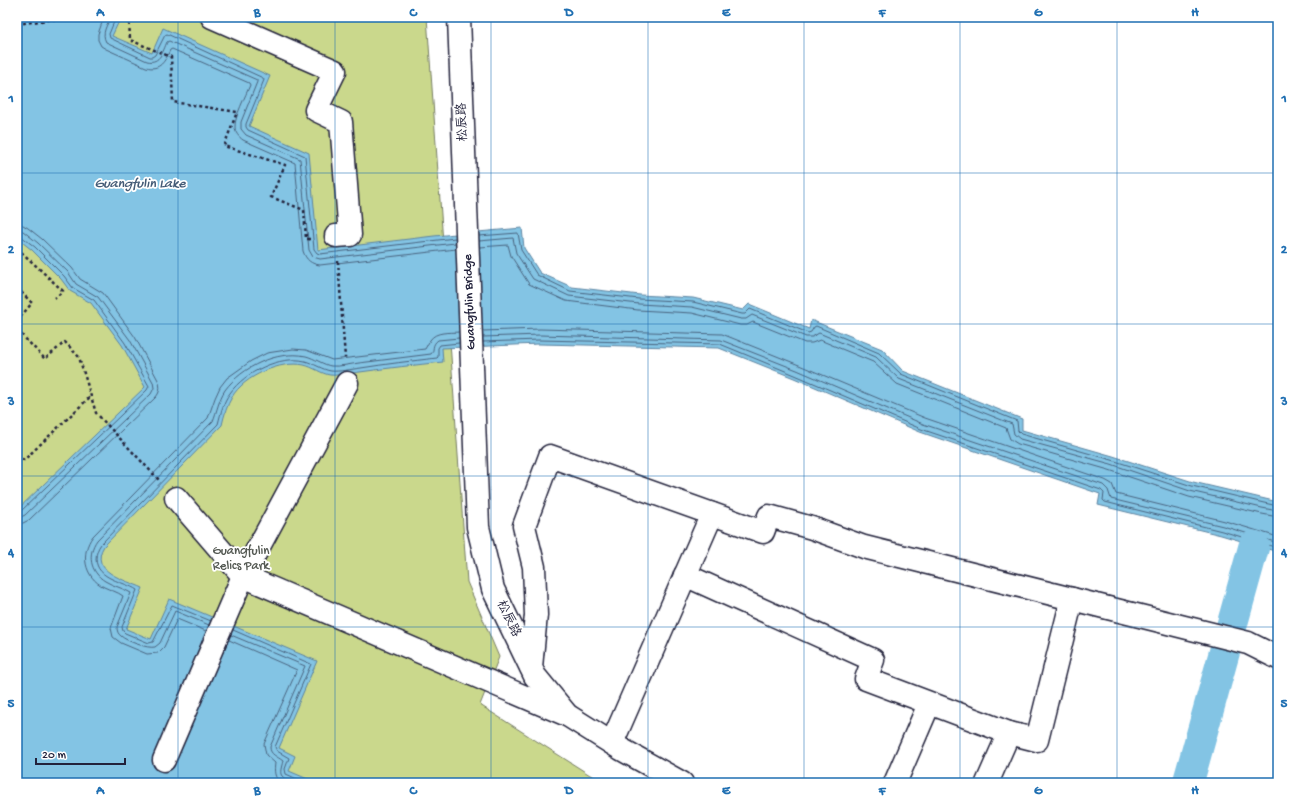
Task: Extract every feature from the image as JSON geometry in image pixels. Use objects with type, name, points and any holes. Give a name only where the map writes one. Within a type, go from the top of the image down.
[{"type":"street","points":[[212,17],[335,71],[316,110],[341,122],[350,235],[336,236]]},
{"type":"street","name":"松辰路","points":[[459,17],[467,226]]},
{"type":"street","name":"Guangfulin Bridge","points":[[467,226],[472,377]]},
{"type":"street","name":"松辰路","points":[[472,377],[478,527],[493,590],[531,667],[536,676],[567,715],[682,783]]},
{"type":"street","points":[[164,760],[243,576],[347,383]]},
{"type":"street","points":[[531,667],[536,615],[534,567],[524,526],[550,456],[763,532],[769,516],[812,528],[864,547],[1248,643],[1278,658]]},
{"type":"street","points":[[176,498],[243,576],[567,715]]},
{"type":"street","points":[[612,743],[712,514]]},
{"type":"street","points":[[685,575],[873,660],[866,679],[1009,733],[1037,740],[1072,599]]},
{"type":"street","points":[[895,783],[930,704]]},
{"type":"street","points":[[987,783],[1009,733]]},
{"type":"path","points":[[17,24],[72,17]]},
{"type":"path","points":[[129,17],[130,40],[171,57],[173,102],[237,112],[224,146],[285,165],[270,197],[304,210],[306,239],[313,238]]},
{"type":"path","points":[[336,236],[347,383]]},
{"type":"path","points":[[17,248],[63,291],[55,298]]},
{"type":"path","points":[[17,288],[32,303],[17,321]]},
{"type":"path","points":[[17,330],[45,359],[65,342],[79,357],[96,413],[176,498]]},
{"type":"path","points":[[17,455],[24,460],[91,396]]},
{"type":"green space","name":"Guangfulin Relics Park","points":[[17,17],[427,17],[467,582],[499,657],[480,705],[590,775],[607,783],[17,783]]},
{"type":"water","name":"Guangfulin Lake","points":[[17,17],[121,17],[112,36],[152,53],[163,28],[270,76],[249,126],[309,153],[318,250],[434,236],[522,228],[524,248],[540,273],[572,287],[640,295],[693,298],[743,310],[749,304],[809,329],[811,320],[882,349],[903,371],[1022,419],[1022,430],[1113,456],[1193,482],[1278,502],[1278,552],[1221,535],[1098,505],[1100,494],[920,432],[794,378],[719,348],[539,344],[442,348],[443,362],[337,375],[330,375],[304,365],[295,364],[274,367],[254,376],[238,389],[229,403],[222,425],[104,546],[100,555],[101,562],[105,569],[111,574],[143,588],[126,629],[151,639],[169,599],[317,661],[279,748],[295,756],[289,771],[317,783],[17,783],[17,510],[145,387],[122,345],[91,303],[70,291],[61,279],[32,250],[17,238]]},
{"type":"waterway","points":[[1188,783],[1254,546]]}]
